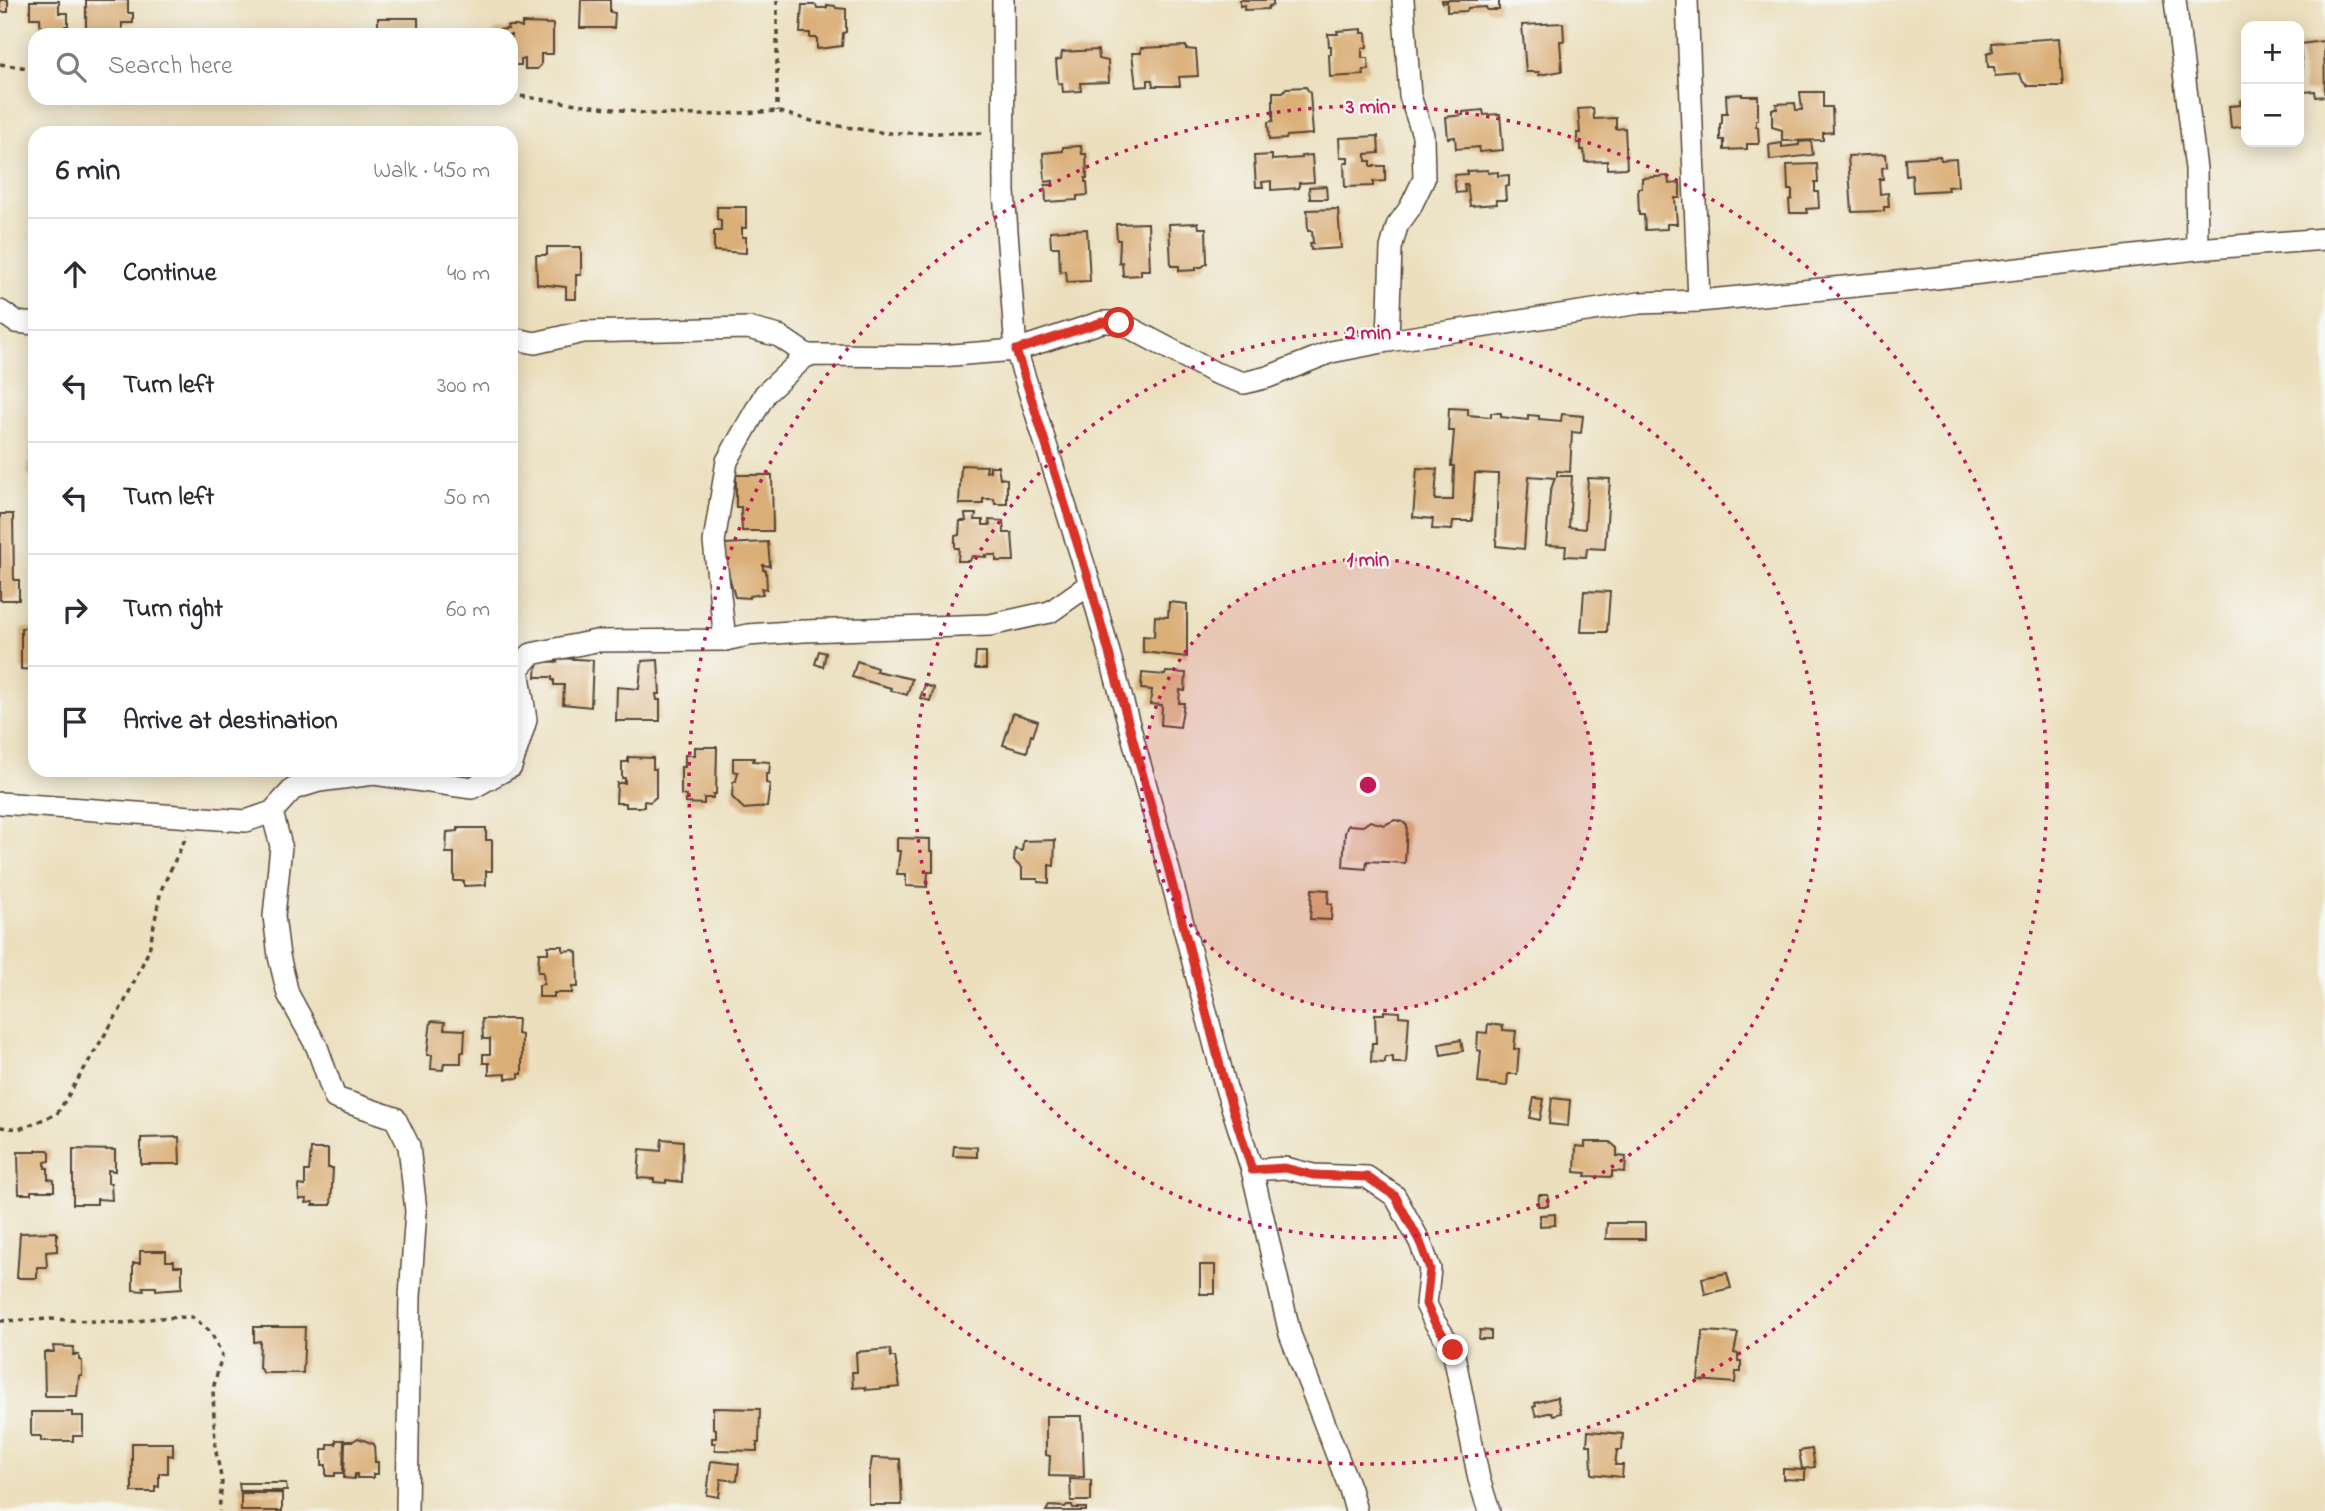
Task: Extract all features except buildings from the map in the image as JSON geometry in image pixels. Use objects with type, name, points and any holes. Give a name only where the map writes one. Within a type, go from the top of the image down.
[{"type":"street","points":[[1003,0],[1004,192],[1016,350],[1090,584],[1226,1088],[1252,1170],[1290,1334],[1356,1511]]},
{"type":"street","points":[[1388,341],[1391,248],[1397,226],[1410,208],[1424,178],[1423,135],[1410,96],[1403,0]]},
{"type":"street","points":[[1687,0],[1699,301]]},
{"type":"street","points":[[2175,0],[2196,169],[2197,249]]},
{"type":"street","points":[[518,339],[535,343],[583,332],[748,328],[779,336],[807,355],[940,356],[1016,350],[1102,322],[1119,323],[1203,368],[1244,383],[1268,377],[1331,352],[1640,303],[1699,301],[2197,249],[2325,239]]},
{"type":"street","points":[[0,311],[16,322],[28,323]]},
{"type":"street","points":[[724,640],[714,542],[727,461],[765,394],[807,355]]},
{"type":"street","points":[[518,745],[526,720],[518,669],[531,654],[596,641],[724,640],[748,635],[804,631],[990,625],[1049,612],[1090,584]]},
{"type":"street","points":[[0,803],[246,821],[272,812],[293,789],[319,781],[356,777]]},
{"type":"street","points":[[389,777],[472,788],[492,777]]},
{"type":"street","points":[[272,812],[281,846],[274,916],[288,994],[317,1047],[335,1098],[396,1118],[409,1146],[416,1211],[410,1297],[407,1511]]},
{"type":"street","points":[[1252,1170],[1285,1168],[1313,1175],[1367,1177],[1395,1196],[1420,1242],[1430,1269],[1426,1304],[1453,1350],[1479,1479],[1489,1511]]},
{"type":"path","points":[[777,0],[777,111]]},
{"type":"path","points":[[0,64],[28,68]]},
{"type":"path","points":[[518,96],[652,114],[705,115],[777,111],[819,123],[885,133],[1004,133]]},
{"type":"path","points":[[0,1127],[19,1129],[57,1114],[124,1003],[149,950],[162,890],[196,817]]},
{"type":"path","points":[[0,1321],[50,1319],[127,1323],[156,1318],[192,1317],[211,1332],[222,1355],[213,1389],[215,1447],[222,1482],[219,1511]]},
{"type":"route","points":[[1119,323],[1102,322],[1069,335],[1016,350],[1090,584],[1226,1088],[1252,1170],[1285,1168],[1313,1175],[1367,1177],[1395,1196],[1420,1242],[1430,1269],[1426,1304],[1453,1350]]}]
